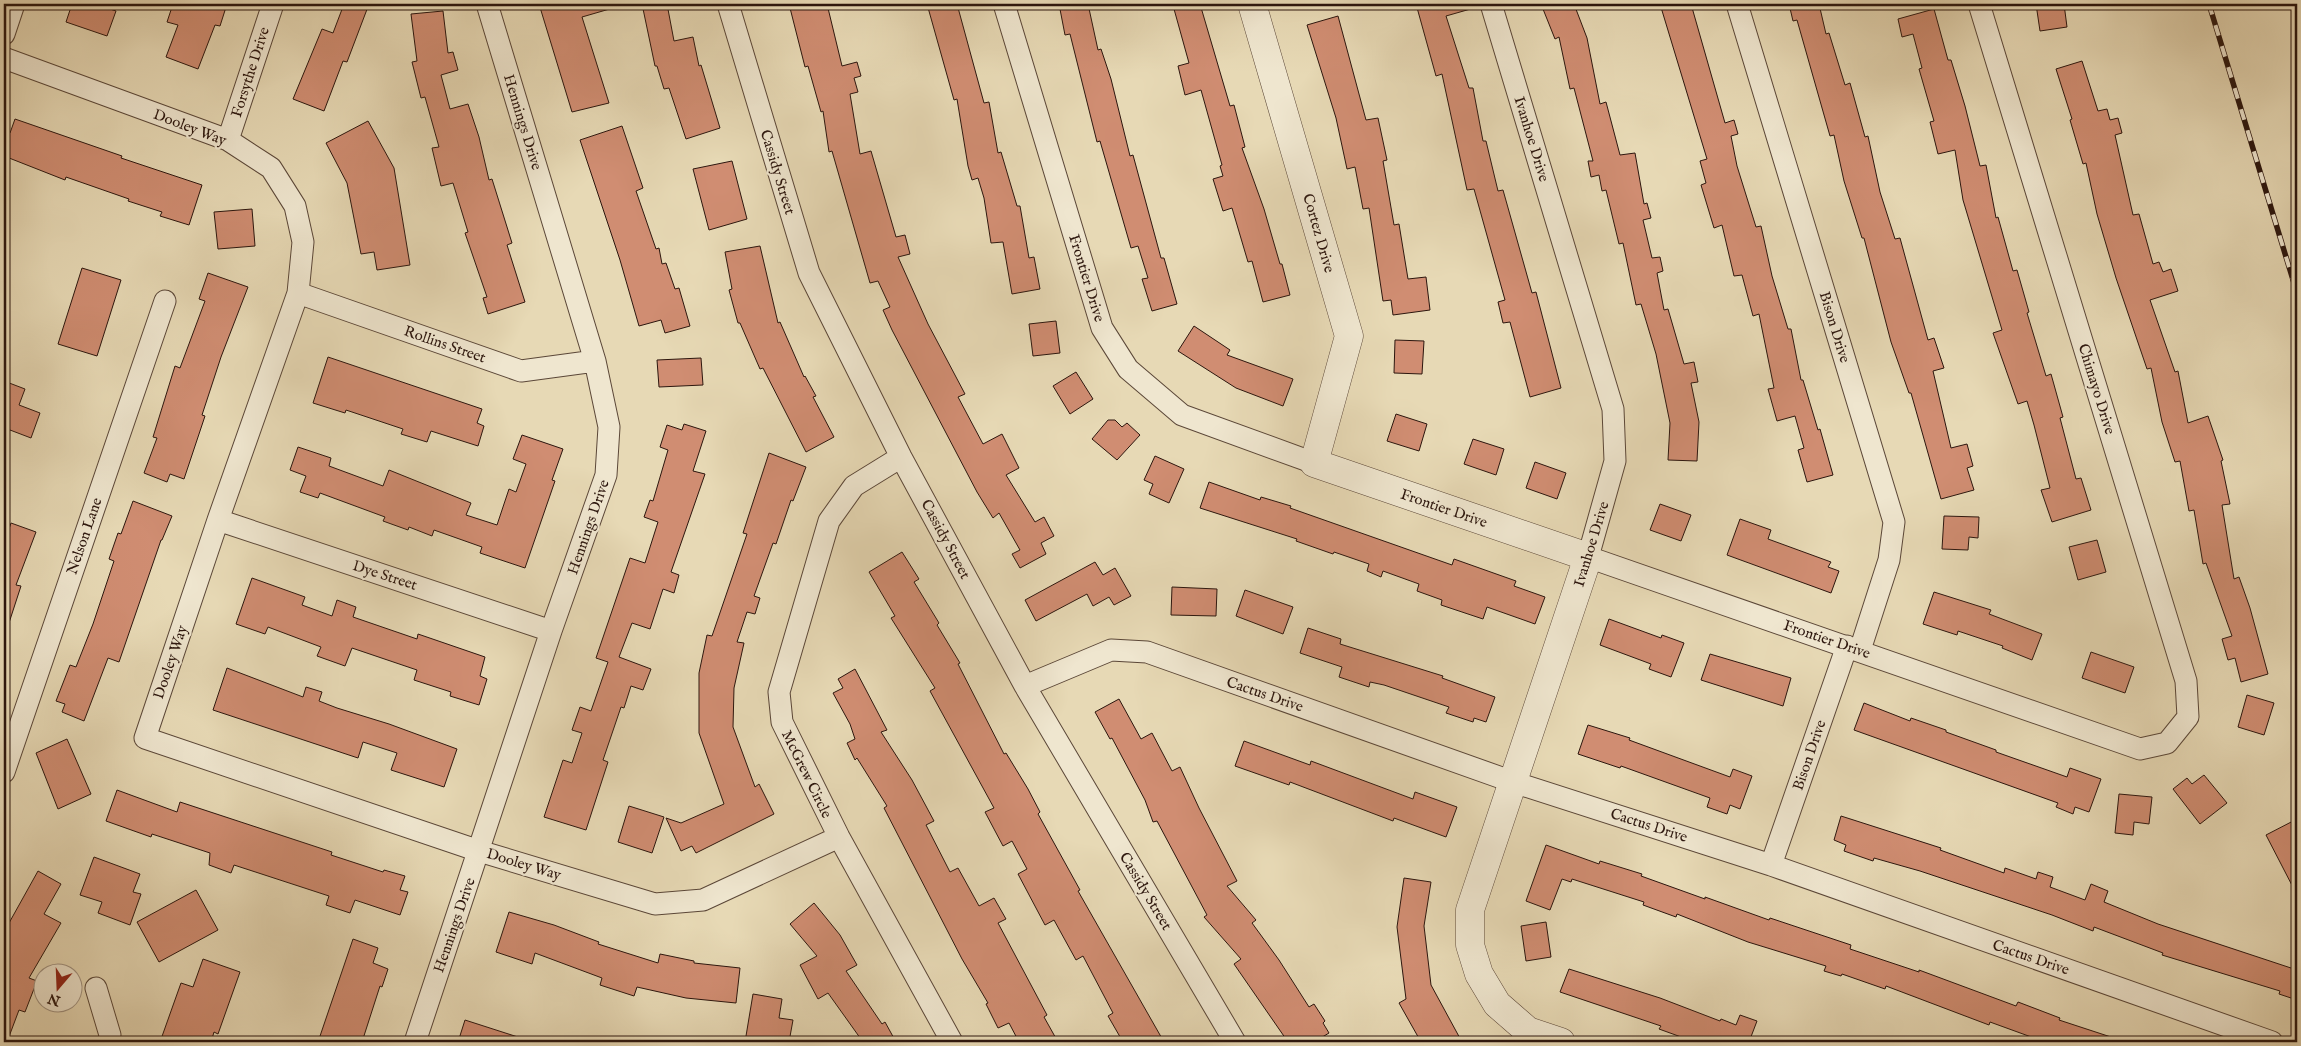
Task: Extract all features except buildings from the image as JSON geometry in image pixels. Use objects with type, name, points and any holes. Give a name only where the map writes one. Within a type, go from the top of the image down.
[{"type":"street","points":[[4,34],[14,4]]},
{"type":"street","name":"Forsythe Drive","points":[[228,140],[273,4]]},
{"type":"street","name":"Hennings Drive","points":[[415,1042],[551,631],[606,475],[609,427],[595,360],[487,4]]},
{"type":"street","name":"Cassidy Street","points":[[728,4],[808,273],[901,457],[1026,686],[1235,1042]]},
{"type":"street","name":"Frontier Drive","points":[[1004,4],[1102,328],[1128,369],[1182,415],[1314,463],[1853,648],[2140,749]]},
{"type":"street","name":"Cortez Drive","points":[[1252,4],[1349,336],[1314,463]]},
{"type":"street","name":"Ivanhoe Drive","points":[[1491,4],[1612,409],[1615,461],[1588,557],[1470,910],[1470,946],[1478,974],[1497,1004],[1528,1031],[1561,1042]]},
{"type":"street","name":"Bison Drive","points":[[1737,4],[1894,522],[1889,560],[1853,648],[1771,865]]},
{"type":"street","name":"Chimayo Drive","points":[[1979,4],[2186,681],[2188,717],[2167,743],[2140,749]]},
{"type":"street","name":"Dooley Way","points":[[4,58],[228,140],[271,168],[295,206],[303,242],[298,293],[218,520],[145,738],[479,851],[655,904],[703,900],[839,837]]},
{"type":"street","name":"Rollins Street","points":[[298,293],[521,371],[595,360]]},
{"type":"street","name":"Nelson Lane","points":[[4,772],[165,301]]},
{"type":"street","name":"McGrew Circle","points":[[901,457],[854,486],[829,521],[779,692],[782,722],[839,837],[952,1042]]},
{"type":"street","name":"Dye Street","points":[[218,520],[551,631]]},
{"type":"street","name":"Cactus Drive","points":[[1026,686],[1111,650],[1147,652],[1513,782],[1771,865],[2272,1042]]},
{"type":"street","points":[[96,988],[110,1035],[108,1042]]},
{"type":"railway","points":[[2209,4],[2297,293]]}]
